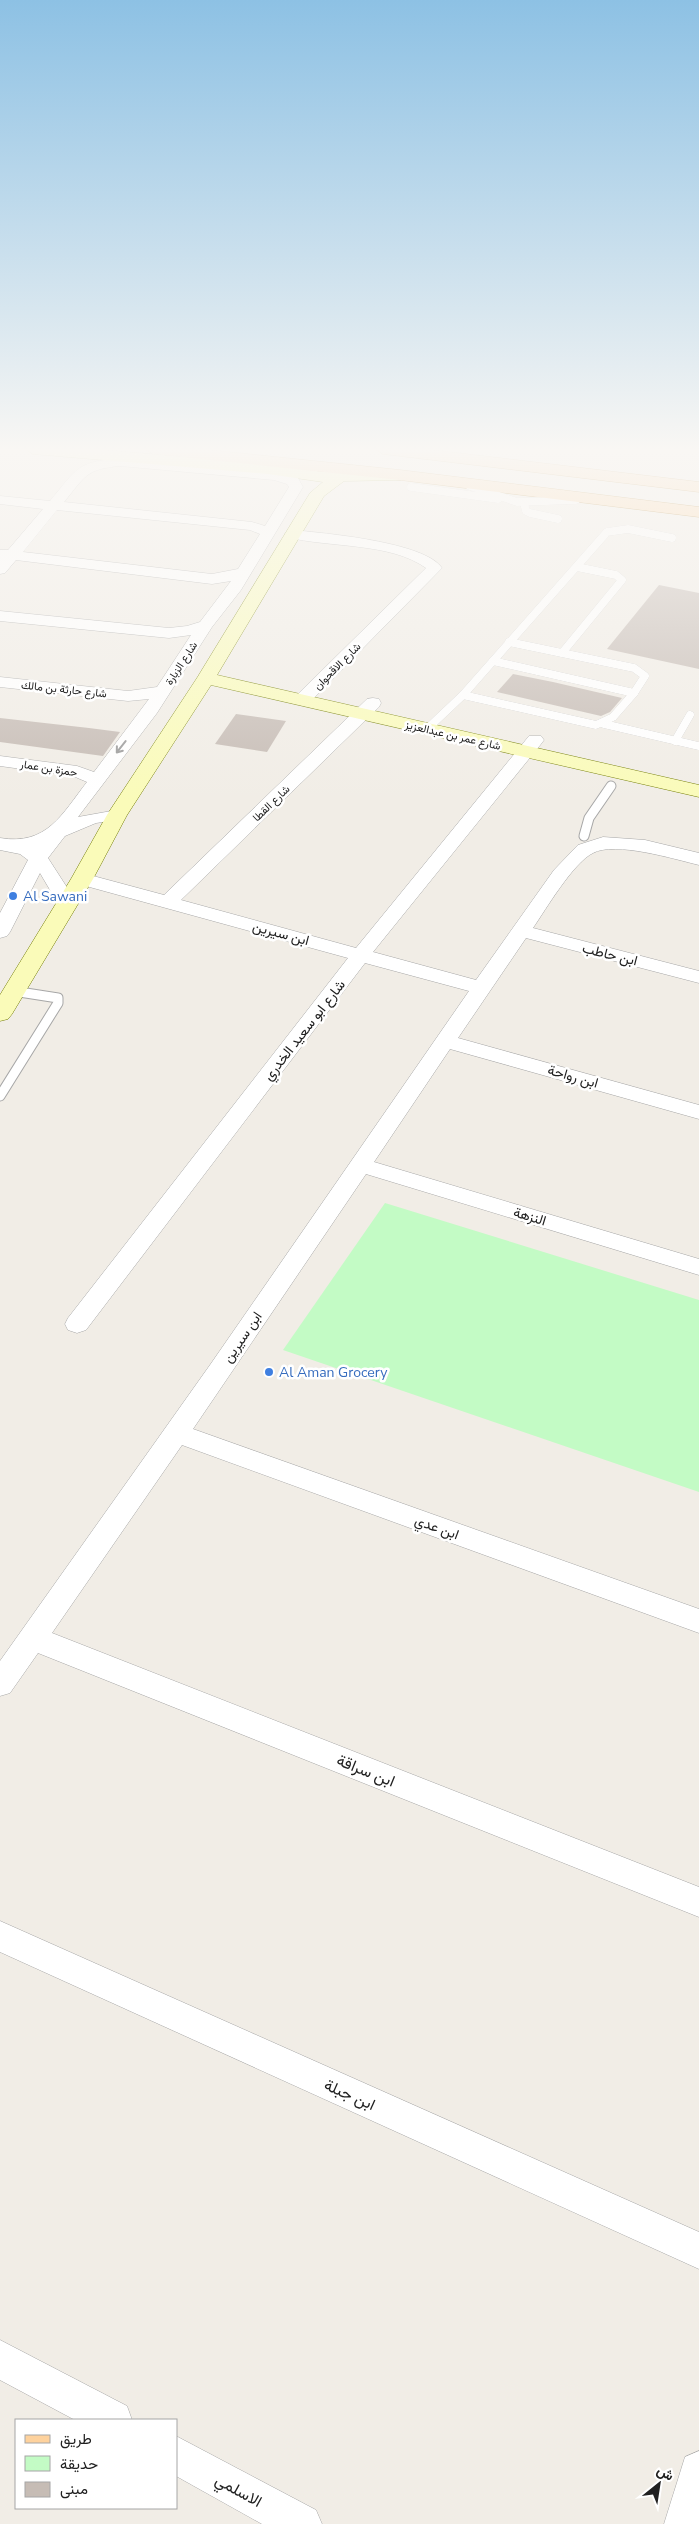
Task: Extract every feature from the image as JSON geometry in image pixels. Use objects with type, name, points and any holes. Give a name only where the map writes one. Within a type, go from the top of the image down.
[{"type":"street","points":[[111,567],[212,579],[230,577],[245,572]]},
{"type":"street","name":"شارع الزبارة","points":[[0,932],[39,857],[56,832],[151,709],[206,625],[248,567]]},
{"type":"street","points":[[0,1014],[117,816],[210,673],[273,567]]},
{"type":"street","name":"شارع الاقحوان","points":[[308,695],[435,568],[434,567]]},
{"type":"street","points":[[212,579],[233,590]]},
{"type":"street","points":[[0,616],[170,633],[189,631],[206,625]]},
{"type":"street","name":"شارع عمر بن عبدالعزيز","points":[[210,673],[530,746],[699,778]]},
{"type":"street","name":"شارع حارثة بن مالك","points":[[0,682],[128,696],[164,690]]},
{"type":"street","name":"شارع حارثة بن مالك","points":[[128,696],[142,702],[151,709]]},
{"type":"street","name":"شارع القطا","points":[[168,902],[368,709]]},
{"type":"street","name":"شارع عمر بن عبدالعزيز","points":[[530,746],[699,791]]},
{"type":"street","name":"شارع ابو سعيد الخدري","points":[[77,1324],[361,955],[530,746]]},
{"type":"street","name":"حمزة بن عمار","points":[[0,761],[77,772],[96,780]]},
{"type":"street","points":[[8,845],[38,841],[88,819],[117,816]]},
{"type":"street","name":"ابن سيرين","points":[[562,874],[566,858],[576,842],[584,836],[609,835],[699,859]]},
{"type":"street","name":"ابن سيرين","points":[[0,1684],[176,1433],[481,988],[562,874],[585,849],[597,844],[610,843],[645,846]]},
{"type":"street","points":[[8,845],[39,857],[67,903]]},
{"type":"street","name":"ابن سيرين","points":[[82,878],[481,988]]},
{"type":"street","name":"ابن حاطب","points":[[521,931],[699,977]]},
{"type":"street","name":"ابن رواحة","points":[[446,1041],[699,1112]]},
{"type":"street","name":"النزهة","points":[[360,1165],[699,1267]]},
{"type":"street","name":"ابن عدي","points":[[176,1433],[699,1621]]},
{"type":"street","name":"ابن سراقة","points":[[33,1638],[699,1902]]},
{"type":"street","name":"ابن جبلة","points":[[0,1936],[699,2251]]},
{"type":"street","points":[[0,2359],[111,2419]]},
{"type":"street","name":"الاسلمي","points":[[178,2456],[302,2524]]},
{"type":"street","points":[[684,2524],[699,2471]]},
{"type":"lane","points":[[433,724],[463,695],[508,642],[577,567],[616,575],[622,580],[562,653]]},
{"type":"lane","points":[[508,642],[639,670],[645,676],[634,693],[611,720],[604,724]]},
{"type":"lane","points":[[493,661],[634,693]]},
{"type":"lane","points":[[463,695],[585,723],[604,724],[699,746]]},
{"type":"lane","points":[[675,741],[690,715]]},
{"type":"lane","points":[[584,836],[589,818],[611,786]]},
{"type":"lane","points":[[0,1096],[58,1003],[58,998],[49,995],[13,991]]},
{"type":"green space","points":[[385,1203],[699,1300],[699,1492],[283,1350]]},
{"type":"building","points":[[659,585],[699,593],[699,669],[607,649]]},
{"type":"building","points":[[513,674],[622,698],[610,712],[601,716],[497,692]]},
{"type":"building","points":[[236,714],[286,721],[267,752],[215,744]]},
{"type":"building","points":[[0,718],[120,732],[103,756],[0,742]]},
{"type":"place","name":"Al Sawani","points":[[13,896]]},
{"type":"place","name":"Al Aman Grocery","points":[[269,1372]]}]
